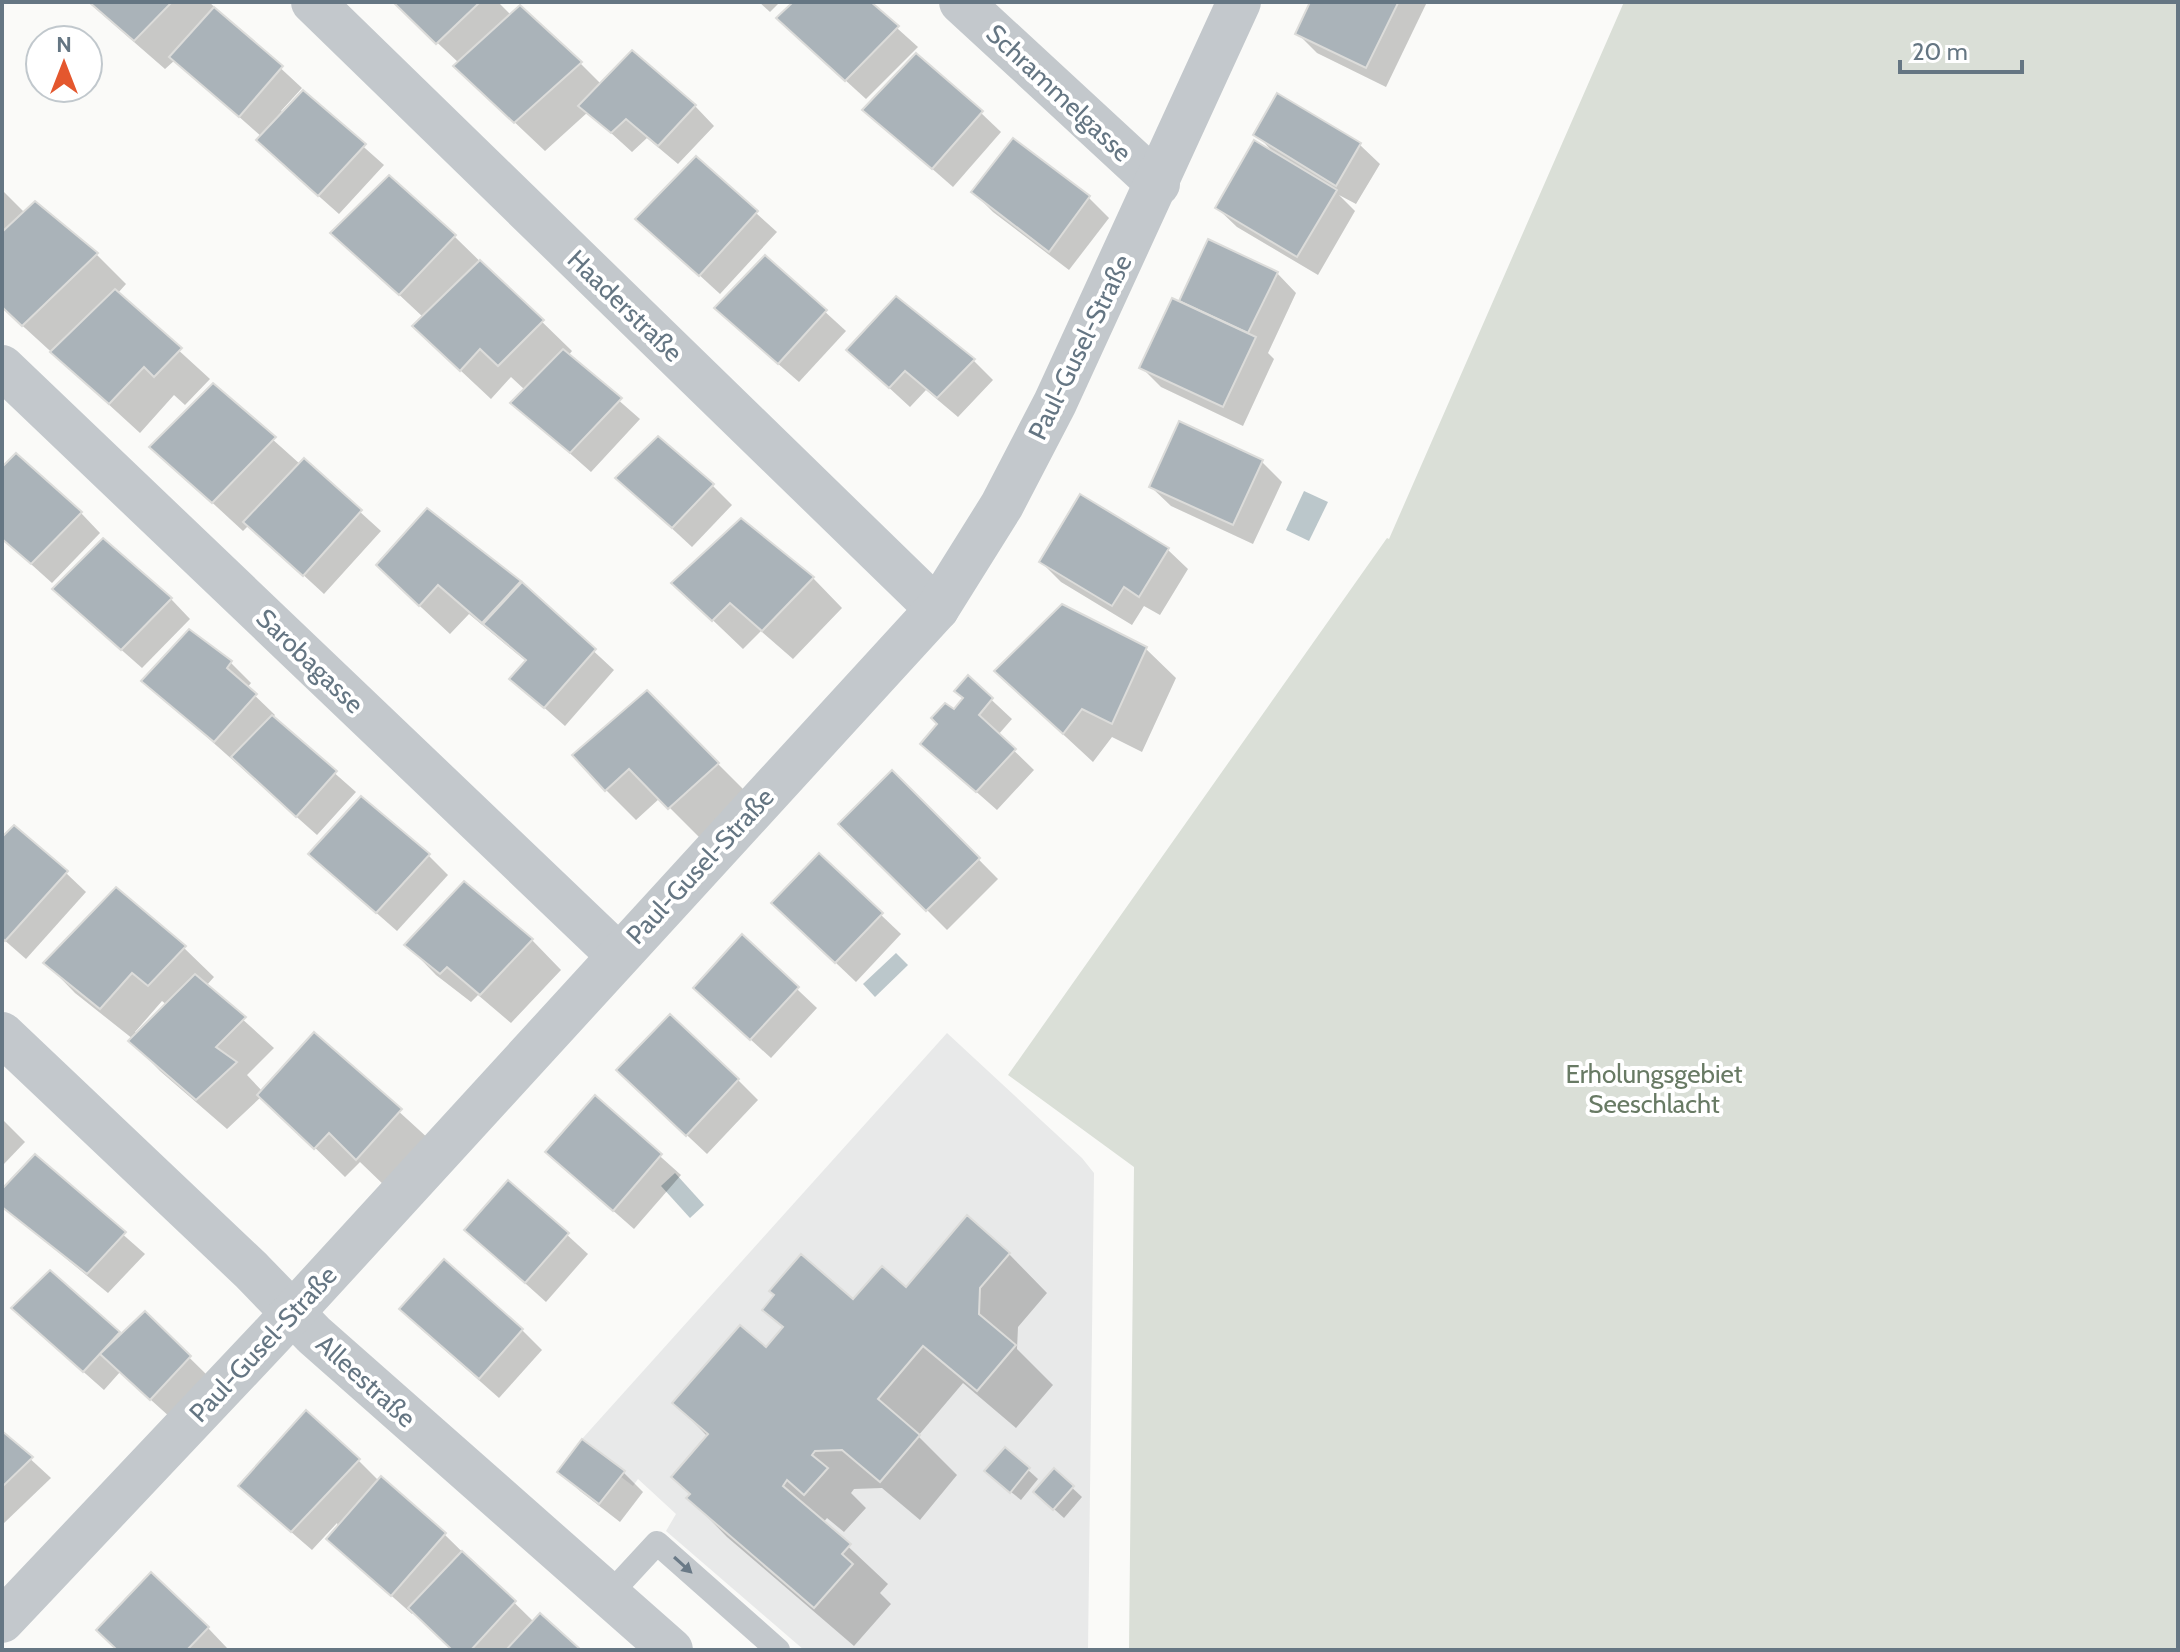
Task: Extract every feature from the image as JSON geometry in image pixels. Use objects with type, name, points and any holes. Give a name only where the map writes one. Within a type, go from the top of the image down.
[{"type":"street","name":"Haaderstraße","points":[[313,2],[937,609]]},
{"type":"street","name":"Schrammelgasse","points":[[961,2],[1158,184]]},
{"type":"street","name":"Paul-Gusel-Straße","points":[[2,1621],[291,1314],[937,609],[1002,505],[1055,403],[1239,2]]},
{"type":"street","name":"Sarobagasse","points":[[2,367],[618,955]]},
{"type":"street","name":"Alleestraße","points":[[2,1034],[251,1270],[291,1314],[671,1650]]},
{"type":"lane","points":[[608,1596],[657,1543],[778,1650]]},
{"type":"shaded area","points":[[1304,491],[1328,502],[1309,541],[1286,530]]},
{"type":"shaded area","points":[[896,953],[908,965],[875,997],[863,984]]},
{"type":"shaded area","points":[[947,1033],[1082,1158],[1094,1173],[1088,1650],[804,1650],[666,1531],[676,1514],[638,1479],[633,1486],[620,1476],[624,1471],[582,1439]]},
{"type":"shaded area","points":[[675,1173],[704,1205],[690,1218],[661,1186]]},
{"type":"green space","name":"Erholungsgebiet Seeschlacht","points":[[1624,2],[2178,2],[2178,1650],[1129,1650],[1134,1167],[1008,1075],[1389,539]]},
{"type":"building","points":[[89,2],[172,2],[134,41]]},
{"type":"building","points":[[393,2],[480,2],[436,44]]},
{"type":"building","points":[[793,2],[871,2],[899,26],[845,81],[776,18]]},
{"type":"building","points":[[1310,2],[1398,3],[1366,68],[1295,34]]},
{"type":"building","points":[[520,5],[582,62],[514,123],[453,66]]},
{"type":"building","points":[[214,7],[283,66],[239,117],[169,57]]},
{"type":"building","points":[[632,50],[696,105],[658,146],[626,119],[611,133],[578,106]]},
{"type":"building","points":[[916,53],[983,111],[932,169],[862,110]]},
{"type":"building","points":[[303,90],[366,144],[318,196],[256,140]]},
{"type":"building","points":[[1277,93],[1361,143],[1336,186],[1253,135]]},
{"type":"building","points":[[1013,138],[1090,196],[1049,252],[971,192]]},
{"type":"building","points":[[1254,140],[1337,190],[1297,257],[1215,208]]},
{"type":"building","points":[[696,156],[758,211],[699,276],[635,219]]},
{"type":"building","points":[[389,175],[456,235],[399,295],[330,233]]},
{"type":"building","points":[[35,201],[98,253],[22,326],[2,307],[2,232]]},
{"type":"building","points":[[1208,239],[1278,272],[1248,333],[1179,301]]},
{"type":"building","points":[[765,255],[827,310],[778,364],[714,308]]},
{"type":"building","points":[[480,260],[544,320],[498,366],[480,349],[460,371],[412,326]]},
{"type":"building","points":[[115,289],[182,348],[154,377],[144,367],[109,404],[50,352]]},
{"type":"building","points":[[896,296],[975,359],[937,398],[905,371],[889,388],[846,350]]},
{"type":"building","points":[[1172,298],[1256,337],[1223,407],[1139,368]]},
{"type":"building","points":[[563,349],[622,398],[570,453],[510,403]]},
{"type":"building","points":[[213,383],[276,437],[212,503],[149,447]]},
{"type":"building","points":[[1179,421],[1263,460],[1233,525],[1149,487]]},
{"type":"building","points":[[658,436],[714,484],[672,528],[615,478]]},
{"type":"building","points":[[16,453],[82,512],[31,564],[2,539],[2,467]]},
{"type":"building","points":[[304,458],[362,510],[303,576],[243,522]]},
{"type":"building","points":[[1080,494],[1169,548],[1139,597],[1124,587],[1112,606],[1039,562]]},
{"type":"building","points":[[427,508],[521,581],[482,623],[438,585],[419,606],[376,565]]},
{"type":"building","points":[[741,518],[814,577],[762,631],[730,603],[712,621],[671,583]]},
{"type":"building","points":[[103,538],[172,598],[121,650],[52,589]]},
{"type":"building","points":[[522,582],[596,649],[544,708],[509,679],[526,660],[483,624]]},
{"type":"building","points":[[1062,604],[1147,647],[1112,724],[1082,709],[1063,734],[994,671]]},
{"type":"building","points":[[189,629],[232,661],[227,668],[257,694],[214,742],[141,681]]},
{"type":"building","points":[[968,675],[993,698],[979,715],[1016,749],[976,792],[920,744],[937,724],[931,718],[945,703],[954,709],[963,698],[954,691]]},
{"type":"building","points":[[647,690],[719,763],[668,809],[629,769],[605,791],[572,755]]},
{"type":"building","points":[[272,715],[337,771],[296,817],[231,757]]},
{"type":"building","points":[[892,770],[980,858],[926,911],[838,824]]},
{"type":"building","points":[[361,796],[430,854],[376,913],[308,854]]},
{"type":"building","points":[[14,825],[68,871],[5,941],[2,938],[2,837]]},
{"type":"building","points":[[819,853],[883,913],[835,963],[771,903]]},
{"type":"building","points":[[464,881],[533,939],[480,995],[447,967],[440,974],[404,945]]},
{"type":"building","points":[[116,887],[186,946],[148,986],[132,973],[100,1009],[43,963]]},
{"type":"building","points":[[742,934],[799,987],[750,1040],[693,988]]},
{"type":"building","points":[[195,974],[246,1017],[216,1047],[237,1062],[196,1100],[128,1041]]},
{"type":"building","points":[[670,1014],[739,1079],[686,1136],[616,1070]]},
{"type":"building","points":[[314,1032],[402,1109],[356,1160],[329,1133],[314,1149],[257,1095]]},
{"type":"building","points":[[595,1095],[662,1154],[613,1211],[545,1152]]},
{"type":"building","points":[[35,1154],[126,1232],[87,1274],[2,1207],[2,1189]]},
{"type":"building","points":[[508,1180],[569,1233],[525,1283],[464,1230]]},
{"type":"building","points":[[967,1215],[1010,1253],[980,1288],[979,1314],[1016,1345],[977,1391],[923,1346],[878,1399],[920,1435],[880,1482],[842,1450],[815,1451],[812,1455],[828,1468],[804,1495],[787,1480],[783,1486],[851,1544],[842,1554],[853,1564],[814,1608],[686,1498],[690,1494],[671,1477],[708,1434],[672,1403],[740,1325],[766,1347],[783,1327],[762,1310],[774,1295],[769,1291],[801,1254],[853,1299],[882,1266],[906,1287]]},
{"type":"building","points":[[444,1259],[523,1329],[479,1379],[399,1309]]},
{"type":"building","points":[[50,1270],[120,1332],[83,1372],[11,1308]]},
{"type":"building","points":[[145,1311],[191,1356],[150,1400],[100,1354]]},
{"type":"building","points":[[306,1410],[360,1459],[291,1532],[238,1486]]},
{"type":"building","points":[[2,1431],[33,1457],[2,1487]]},
{"type":"building","points":[[582,1439],[625,1471],[599,1504],[557,1472]]},
{"type":"building","points":[[1005,1447],[1030,1468],[1010,1493],[984,1471]]},
{"type":"building","points":[[1054,1468],[1074,1486],[1053,1510],[1033,1492]]},
{"type":"building","points":[[381,1476],[446,1533],[391,1596],[326,1539]]},
{"type":"building","points":[[462,1551],[516,1601],[471,1650],[452,1650],[408,1608]]},
{"type":"building","points":[[151,1572],[209,1627],[187,1650],[117,1650],[96,1630]]},
{"type":"building","points":[[540,1613],[581,1650],[506,1650]]}]
